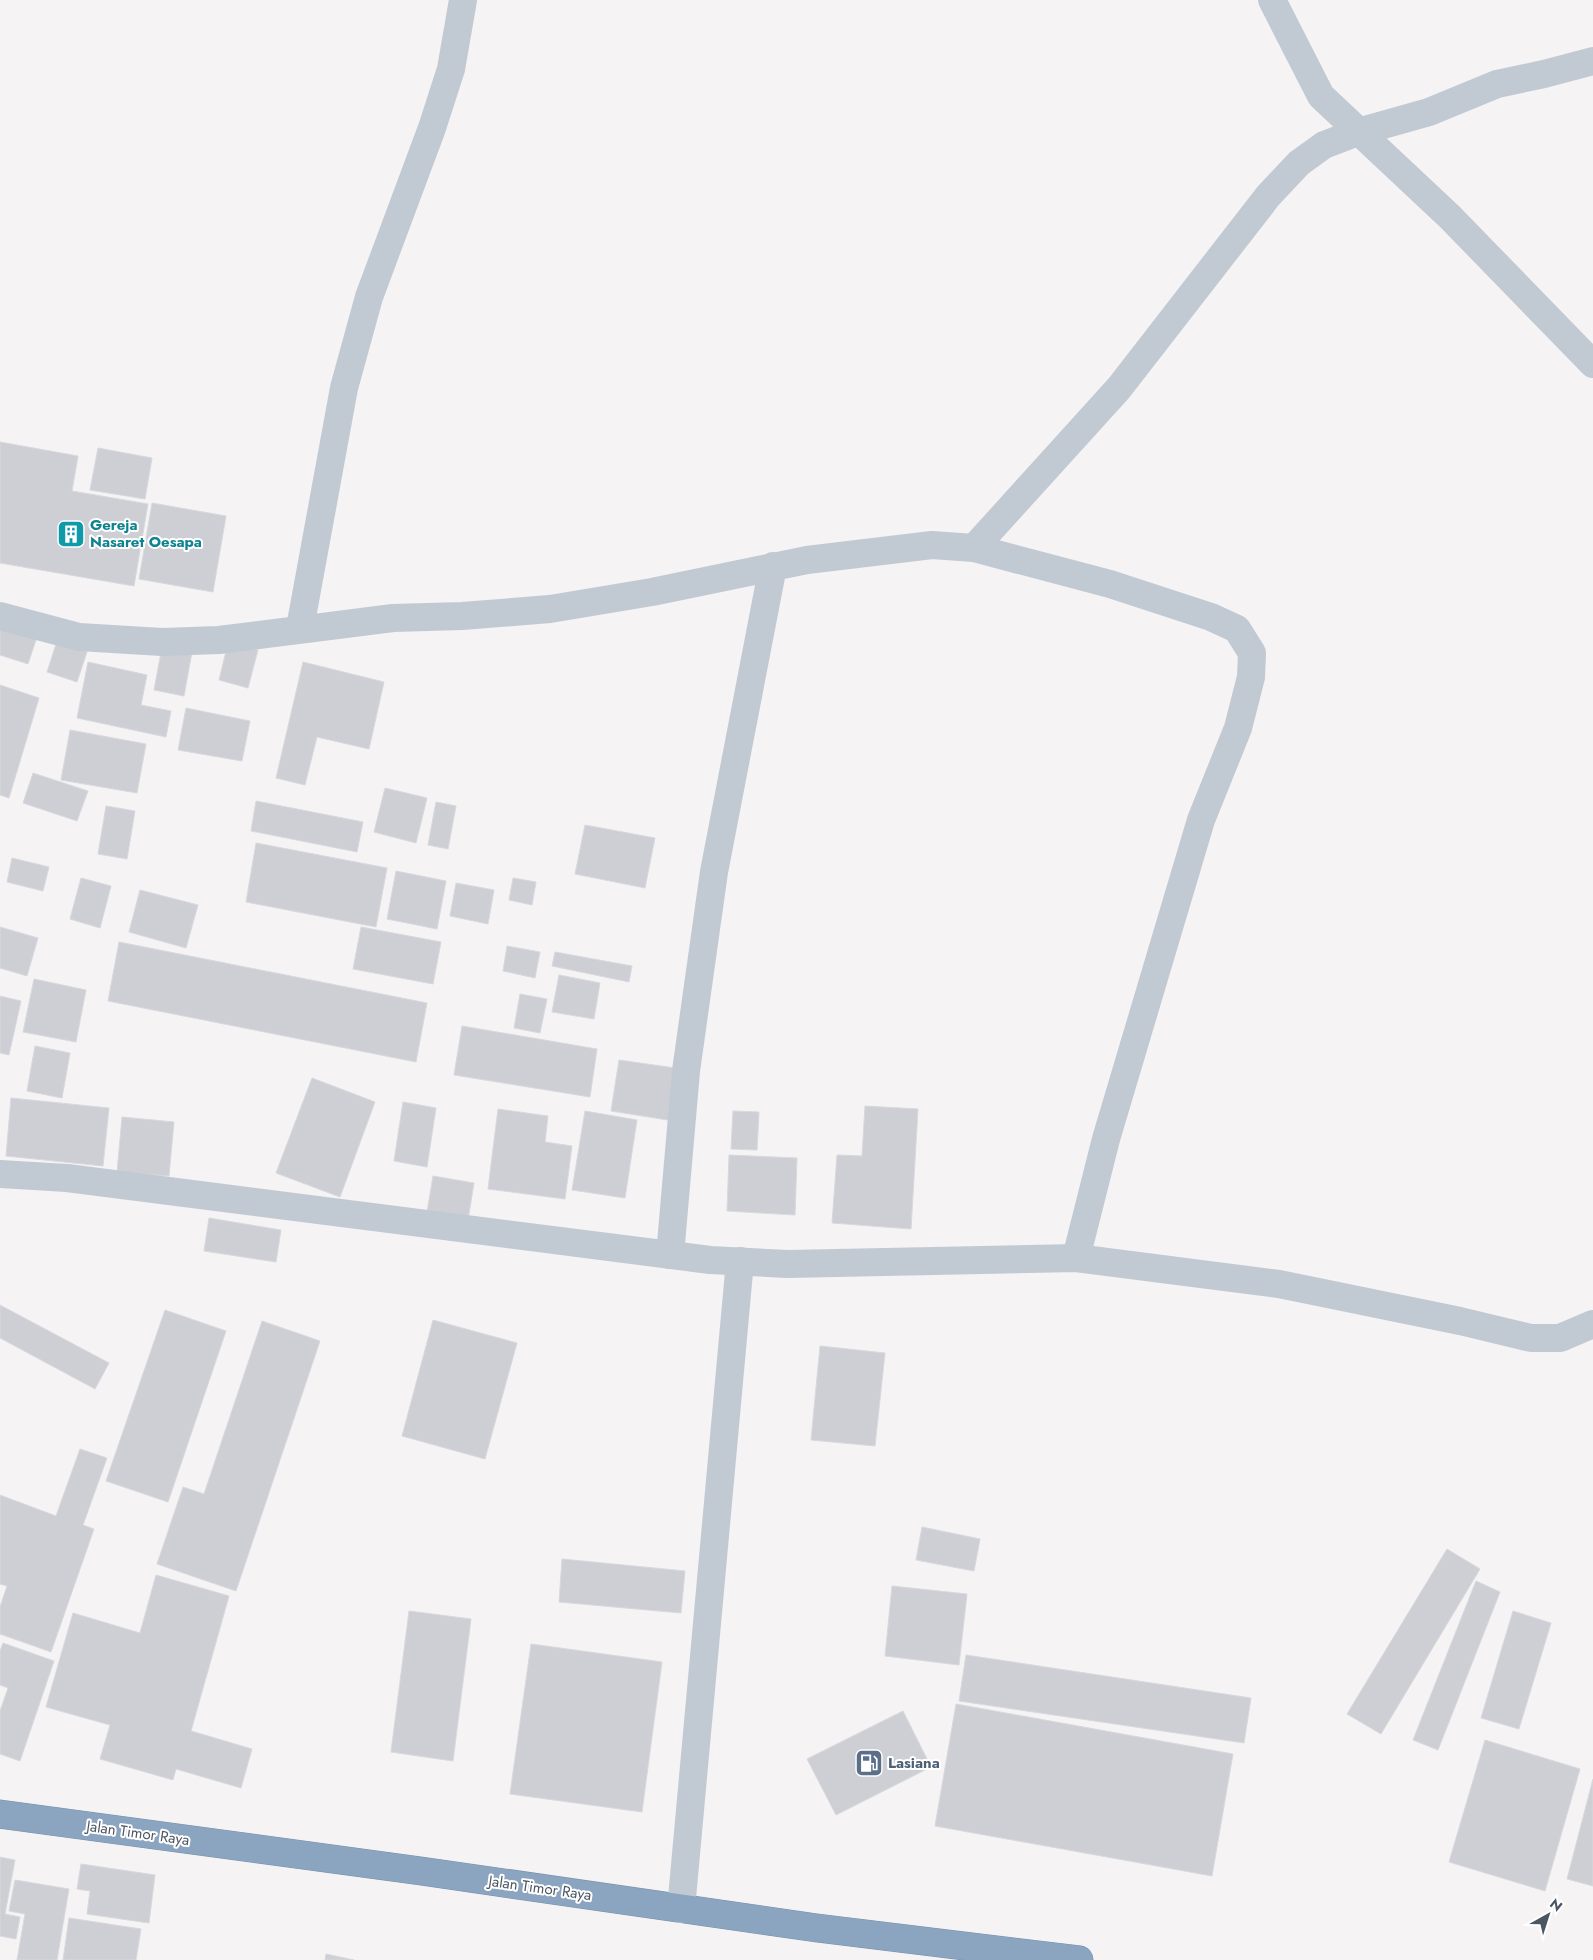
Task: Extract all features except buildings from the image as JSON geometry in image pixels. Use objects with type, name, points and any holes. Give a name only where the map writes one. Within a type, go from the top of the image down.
[{"type":"highway","name":"Jalan Timor Raya","points":[[0,1814],[817,1928],[1080,1960]]},
{"type":"street","points":[[300,628],[344,388],[369,297],[432,128],[451,69],[463,0]]},
{"type":"street","points":[[1272,0],[1321,96],[1450,217],[1593,364]]},
{"type":"street","points":[[974,548],[1119,388],[1274,190],[1299,163],[1324,145],[1358,132],[1429,112],[1497,84],[1593,61]]},
{"type":"street","points":[[0,616],[79,637],[162,642],[244,638],[300,628],[393,618],[462,616],[550,609],[652,592],[808,560],[932,545],[974,548],[1110,584],[1210,617],[1237,629],[1252,653],[1251,677],[1238,728],[1202,820],[1106,1139],[1076,1258]]},
{"type":"street","points":[[670,1255],[686,1071],[714,872],[773,566]]},
{"type":"street","points":[[0,1174],[67,1178],[670,1255],[740,1262],[788,1264],[1076,1258],[1279,1284],[1460,1321],[1531,1338],[1560,1338],[1593,1324]]},
{"type":"street","points":[[681,1908],[740,1262]]},
{"type":"place","name":"Gereja Nasaret Oesapa","points":[[71,534]]},
{"type":"place","name":"Lasiana","points":[[869,1763]]}]
